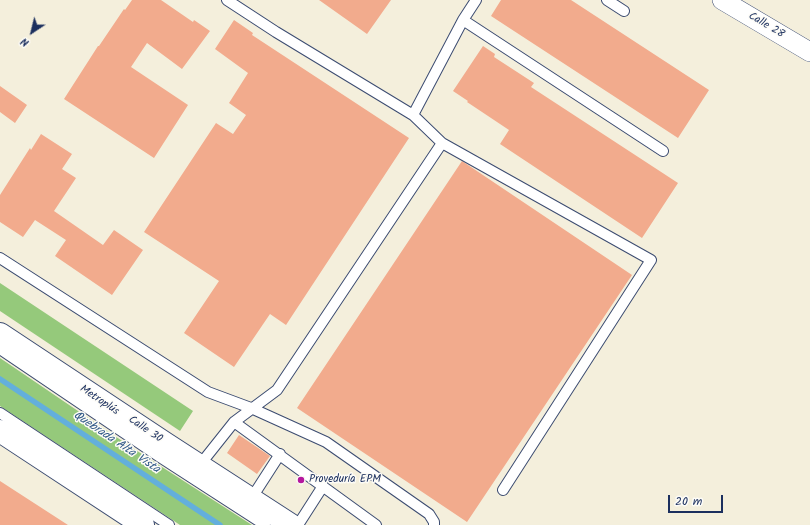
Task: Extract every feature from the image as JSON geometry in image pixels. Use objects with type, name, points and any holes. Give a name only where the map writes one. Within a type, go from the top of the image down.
[{"type":"main road","name":"Calle 30","points":[[0,334],[291,525]]},
{"type":"main road","points":[[0,431],[143,525]]},
{"type":"street","name":"Calle 28","points":[[722,0],[810,52]]},
{"type":"lane","points":[[227,0],[276,32],[413,115],[442,143],[651,260],[503,490]]},
{"type":"lane","points":[[413,115],[463,20],[476,0]]},
{"type":"lane","points":[[607,0],[624,11]]},
{"type":"lane","points":[[463,20],[662,151]]},
{"type":"lane","points":[[200,466],[234,422],[277,390],[442,143]]},
{"type":"lane","points":[[0,258],[208,392],[251,408],[326,442],[429,514],[434,522],[434,525]]},
{"type":"lane","name":"Metroplús","points":[[0,349],[160,457],[265,525]]},
{"type":"lane","points":[[0,413],[169,525]]},
{"type":"lane","points":[[234,422],[376,525]]},
{"type":"lane","points":[[251,499],[280,454]]},
{"type":"lane","points":[[298,525],[323,486]]},
{"type":"green space","points":[[0,283],[193,411],[180,431],[0,311]]},
{"type":"green space","points":[[0,358],[131,447],[252,525],[180,525],[0,406]]},
{"type":"building","points":[[132,0],[161,0],[193,22],[194,20],[210,31],[182,69],[147,43],[131,67],[188,105],[154,158],[64,99],[98,46]]},
{"type":"building","points":[[319,0],[391,0],[367,34]]},
{"type":"building","points":[[501,0],[571,0],[709,90],[678,138],[491,16]]},
{"type":"building","points":[[234,20],[253,33],[252,35],[409,138],[286,325],[270,314],[234,367],[184,333],[219,281],[144,232],[216,123],[233,134],[246,115],[229,103],[248,73],[215,49]]},
{"type":"building","points":[[483,46],[495,54],[494,57],[534,83],[531,87],[678,183],[642,238],[500,144],[509,130],[453,91]]},
{"type":"building","points":[[0,86],[27,105],[15,123],[0,112]]},
{"type":"building","points":[[41,134],[72,154],[62,169],[76,178],[54,211],[103,245],[114,230],[143,250],[112,295],[55,256],[66,240],[35,220],[23,237],[0,222],[0,195],[30,148],[31,150]]},
{"type":"building","points":[[462,161],[632,275],[467,522],[297,408]]},
{"type":"building","points":[[239,435],[270,456],[257,474],[227,453]]},
{"type":"building","points":[[0,481],[68,525],[0,525]]},
{"type":"waterway","name":"Quebrada Alta Vista","points":[[0,379],[220,525]]},
{"type":"place","name":"Proveduría EPM","points":[[301,480]]}]
